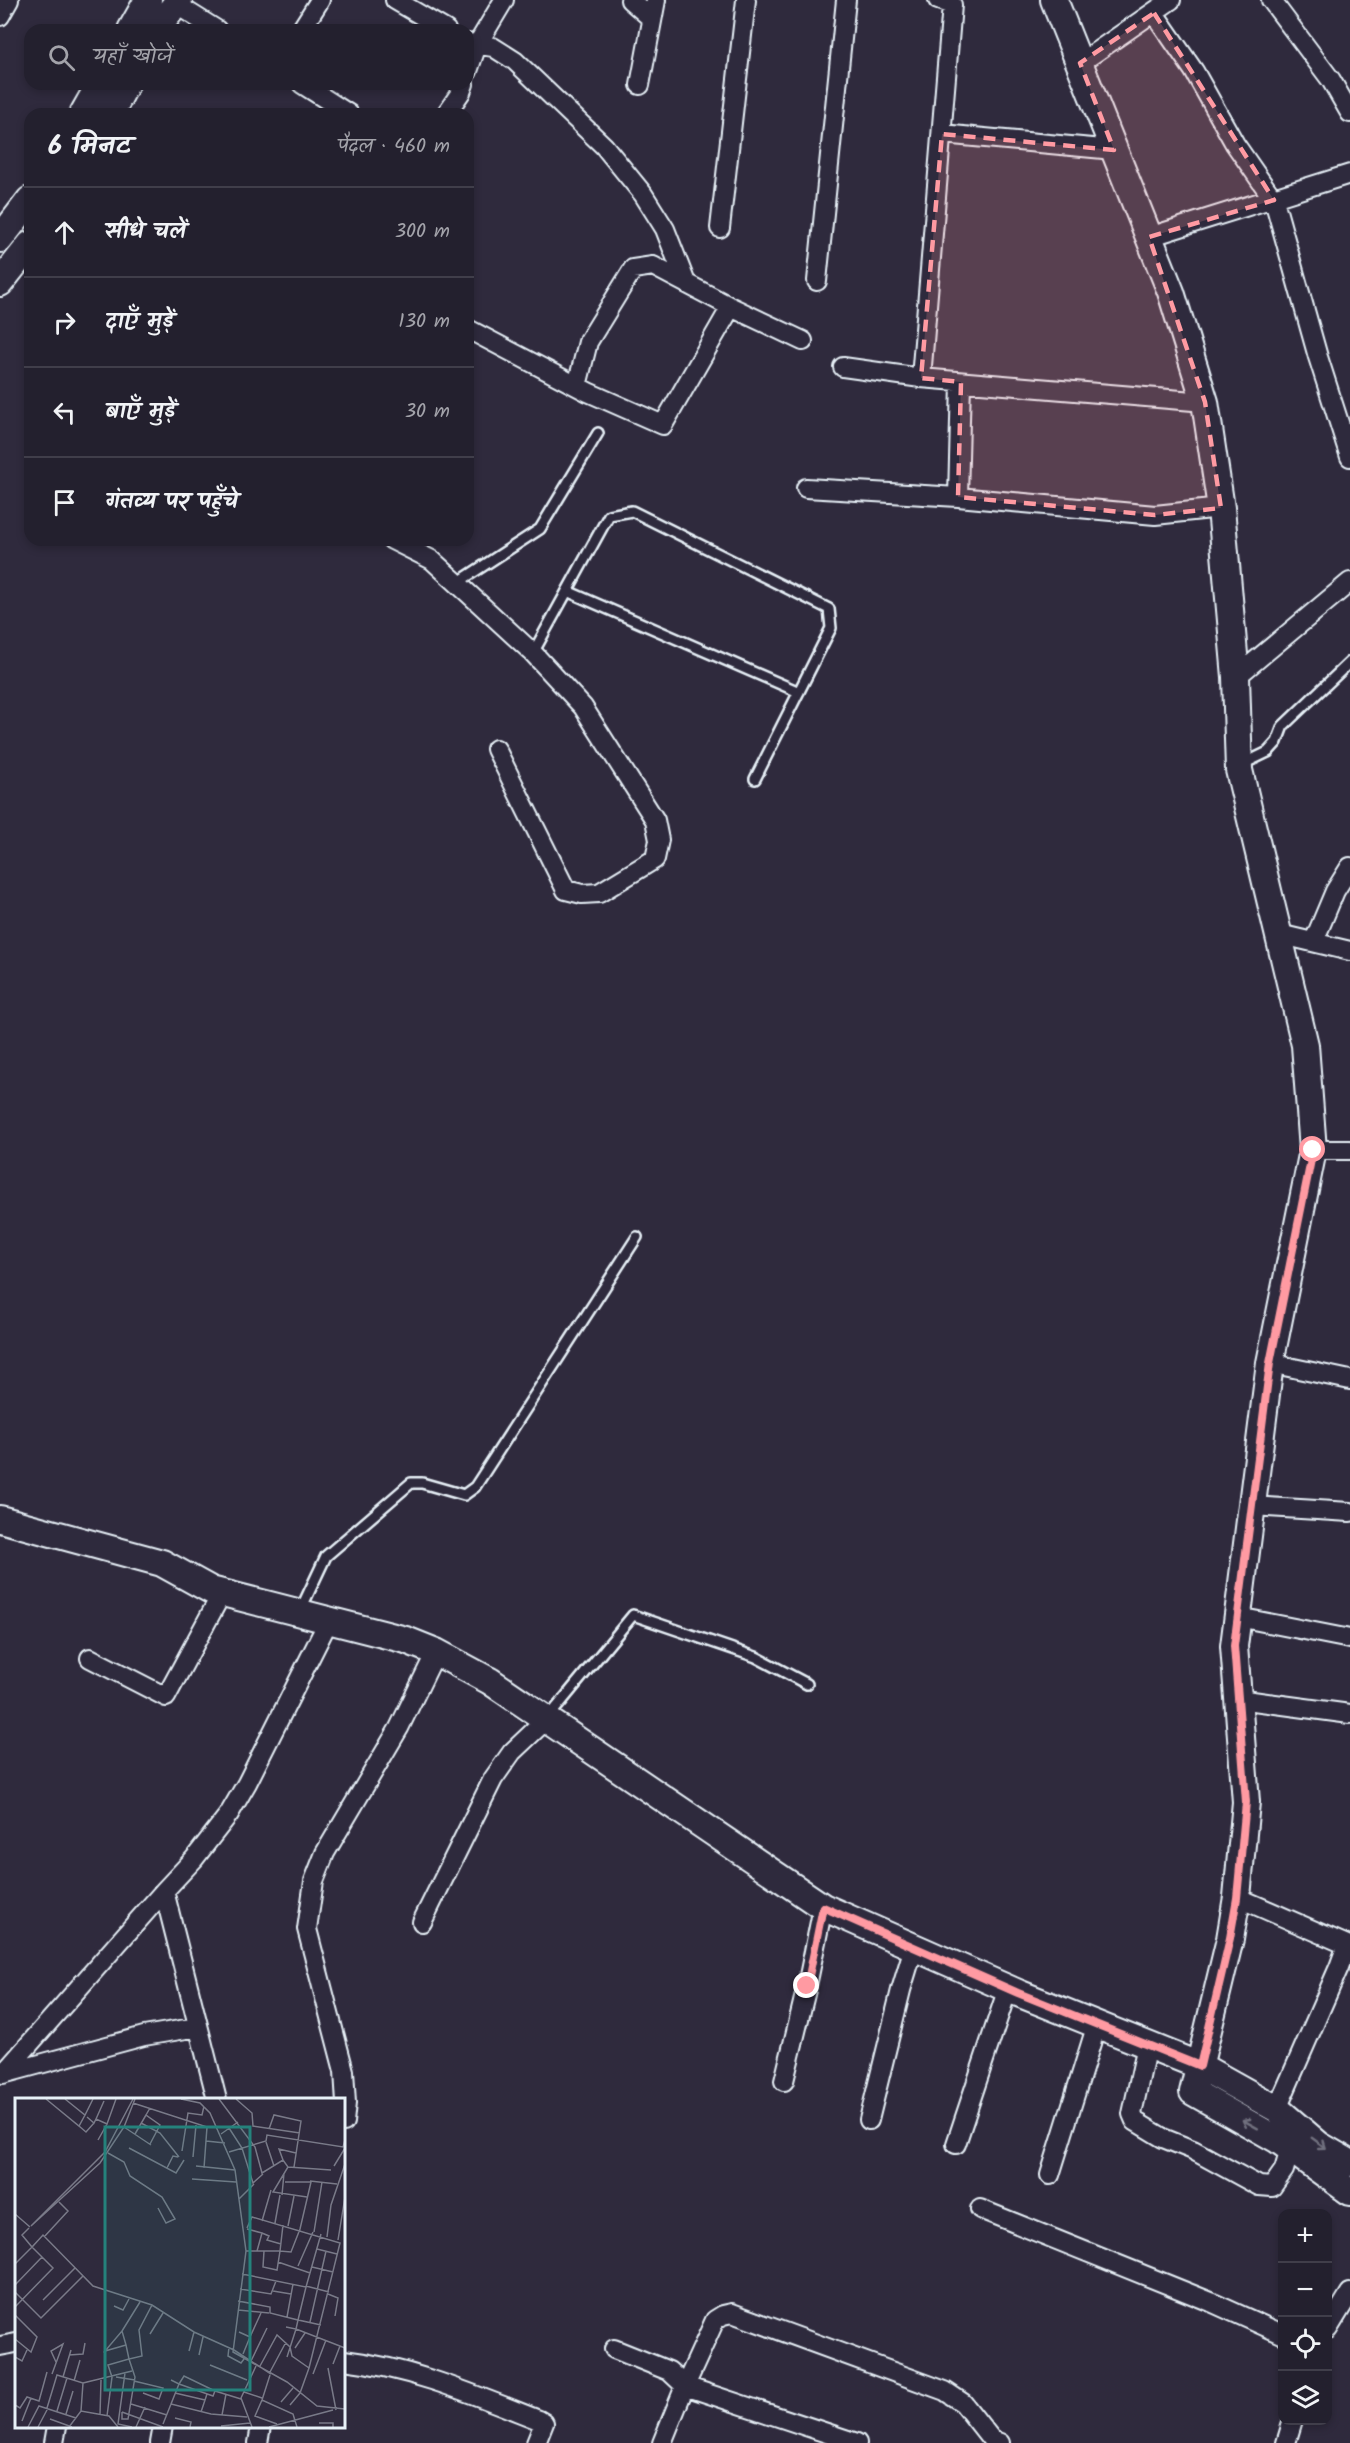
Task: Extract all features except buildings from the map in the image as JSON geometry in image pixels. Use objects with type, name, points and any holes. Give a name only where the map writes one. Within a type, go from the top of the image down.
[{"type":"street","points":[[0,16],[9,0]]},
{"type":"street","points":[[134,24],[148,0]]},
{"type":"street","points":[[305,24],[320,0]]},
{"type":"street","points":[[396,0],[436,24]]},
{"type":"street","points":[[474,41],[504,0]]},
{"type":"street","points":[[630,0],[652,19]]},
{"type":"street","points":[[640,85],[656,0]]},
{"type":"street","points":[[720,228],[746,0]]},
{"type":"street","points":[[817,280],[846,0]]},
{"type":"street","points":[[921,378],[952,5],[938,0]]},
{"type":"street","points":[[1054,0],[1171,292],[1204,402],[1221,508],[1236,677],[1239,766],[1305,1045],[1313,1150],[1270,1363],[1234,1646],[1246,1802],[1237,1898],[1230,1938],[1193,2092],[1278,2140],[1350,2192]]},
{"type":"street","points":[[1080,63],[1171,0]]},
{"type":"street","points":[[1271,0],[1330,80],[1350,113]]},
{"type":"street","points":[[161,24],[178,2],[209,24]]},
{"type":"street","points":[[1154,13],[1194,71],[1235,144],[1274,200],[1318,357],[1350,457]]},
{"type":"street","points":[[474,44],[493,47],[514,61],[604,146],[643,194],[665,229],[686,283]]},
{"type":"street","points":[[86,108],[97,90]]},
{"type":"street","points":[[113,108],[123,90]]},
{"type":"street","points":[[311,90],[339,108]]},
{"type":"street","points":[[450,108],[462,90]]},
{"type":"street","points":[[942,134],[1114,150]]},
{"type":"street","points":[[1149,237],[1274,200],[1350,174]]},
{"type":"street","points":[[0,239],[24,208]]},
{"type":"street","points":[[0,283],[24,252]]},
{"type":"street","points":[[577,386],[588,342],[633,269],[653,266],[802,341]]},
{"type":"street","points":[[474,332],[577,386],[663,425],[731,307]]},
{"type":"street","points":[[843,367],[961,382],[1204,402]]},
{"type":"street","points":[[958,498],[961,382]]},
{"type":"street","points":[[806,488],[1155,515],[1221,508]]},
{"type":"street","points":[[404,546],[432,560],[533,653],[583,707],[656,820],[659,840],[655,858],[599,893],[582,894],[566,890],[496,749]]},
{"type":"street","points":[[1236,677],[1350,582]]},
{"type":"street","points":[[1314,941],[1335,891],[1350,867]]},
{"type":"street","points":[[1279,934],[1350,951]]},
{"type":"street","points":[[1313,1150],[1350,1150]]},
{"type":"street","points":[[1270,1363],[1350,1380]]},
{"type":"street","points":[[1252,1506],[1350,1512]]},
{"type":"street","points":[[0,1519],[162,1563],[211,1590],[406,1640],[436,1652],[490,1681],[548,1718],[823,1907],[1008,1988],[1200,2066],[1277,2109],[1319,2145],[1350,2163]]},
{"type":"street","points":[[90,1658],[166,1697],[222,1593]]},
{"type":"street","points":[[1238,1617],[1350,1639]]},
{"type":"street","points":[[198,2027],[144,2036],[3,2074],[194,1858],[229,1814],[329,1620]]},
{"type":"street","points":[[345,2112],[344,2071],[307,1929],[314,1881],[325,1853],[399,1728],[436,1652]]},
{"type":"street","points":[[1238,1698],[1350,1714]]},
{"type":"street","points":[[422,1922],[492,1779],[512,1752],[548,1718]]},
{"type":"street","points":[[164,1891],[216,2098]]},
{"type":"street","points":[[1237,1898],[1348,1939],[1339,1967],[1277,2109]]},
{"type":"street","points":[[784,2081],[823,1907]]},
{"type":"street","points":[[870,2120],[901,1990],[914,1947]]},
{"type":"street","points":[[956,2144],[1008,1988]]},
{"type":"street","points":[[1050,2175],[1097,2024]]},
{"type":"street","points":[[1147,2045],[1132,2114],[1135,2121],[1143,2127],[1193,2150],[1259,2186],[1272,2187],[1284,2170],[1290,2149]]},
{"type":"street","points":[[980,2209],[1182,2290],[1278,2332]]},
{"type":"street","points":[[1332,2322],[1350,2293]]},
{"type":"street","points":[[662,2443],[715,2320],[732,2313],[945,2391],[963,2403],[992,2439],[1000,2443]]},
{"type":"street","points":[[0,2346],[15,2343]]},
{"type":"street","points":[[614,2349],[669,2371],[686,2386],[857,2443]]},
{"type":"street","points":[[345,2360],[415,2374],[544,2422],[536,2443]]},
{"type":"street","points":[[1286,2443],[1292,2425]]},
{"type":"street","points":[[54,2443],[57,2428]]},
{"type":"street","points":[[160,2443],[163,2428]]},
{"type":"street","points":[[258,2443],[261,2428]]},
{"type":"lane","points":[[457,583],[540,529],[598,433]]},
{"type":"lane","points":[[533,653],[609,515],[632,511],[830,609],[831,628],[755,779]]},
{"type":"lane","points":[[567,591],[799,692]]},
{"type":"lane","points":[[1239,766],[1268,752],[1277,742],[1283,726],[1350,662]]},
{"type":"lane","points":[[299,1613],[326,1556],[411,1483],[422,1483],[464,1496],[475,1487],[638,1237]]},
{"type":"lane","points":[[548,1718],[633,1616],[756,1657],[807,1684]]},
{"type":"highlighted area","points":[[1154,13],[1274,200],[1149,237],[1205,402],[1221,508],[1155,515],[958,497],[961,382],[921,378],[942,134],[1114,150],[1080,63]]},
{"type":"route","points":[[807,1986],[823,1907],[1018,1993],[1200,2066],[1237,1898],[1246,1802],[1234,1646],[1270,1363],[1313,1150]]}]
